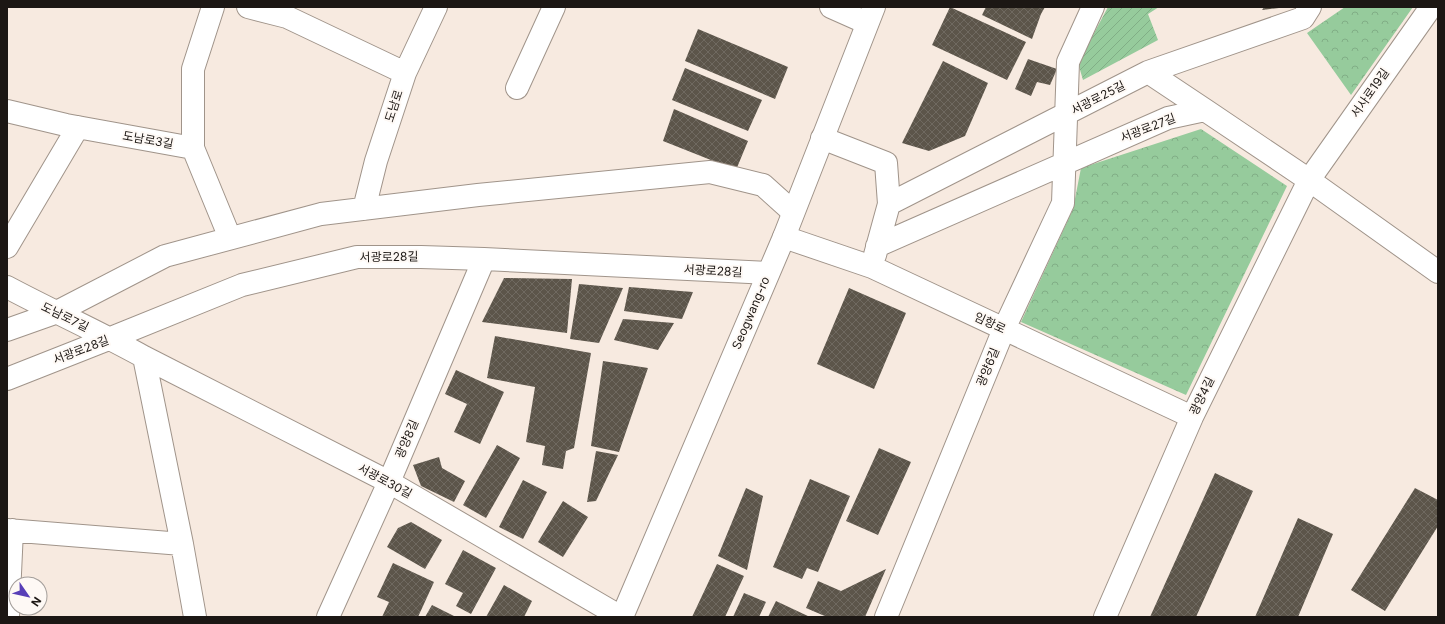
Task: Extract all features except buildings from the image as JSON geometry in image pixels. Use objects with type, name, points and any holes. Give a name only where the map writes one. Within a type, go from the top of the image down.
[{"type":"street","points":[[213,7],[193,69],[193,148],[230,238]]},
{"type":"street","points":[[248,7],[289,12],[405,72]]},
{"type":"street","name":"도남로","points":[[364,209],[376,161],[405,72],[436,7]]},
{"type":"street","points":[[517,88],[554,7]]},
{"type":"street","points":[[831,7],[871,15]]},
{"type":"street","name":"광양6길","points":[[886,617],[1004,329],[1063,203],[1068,62],[1093,7]]},
{"type":"street","name":"서광로25길","points":[[890,204],[1148,72],[1303,18],[1310,7]]},
{"type":"street","name":"서사로19길","points":[[1309,180],[1431,7]]},
{"type":"street","name":"Seogwang-ro","points":[[622,617],[784,237],[871,15]]},
{"type":"street","points":[[1148,72],[1309,180],[1438,272]]},
{"type":"street","name":"서광로27길","points":[[877,246],[1168,118],[1205,110]]},
{"type":"street","name":"도남로3길","points":[[7,111],[78,128],[193,148]]},
{"type":"street","points":[[7,247],[78,128]]},
{"type":"street","points":[[822,138],[886,163],[890,204],[872,267]]},
{"type":"street","points":[[7,330],[55,313],[165,256],[321,214],[478,195],[710,172],[763,185],[793,212]]},
{"type":"street","name":"광양4길","points":[[1105,617],[1192,417],[1309,180]]},
{"type":"street","name":"임항로","points":[[784,237],[872,267],[1192,417]]},
{"type":"street","name":"서광로28길","points":[[7,379],[242,285],[357,257],[484,259],[768,273]]},
{"type":"street","name":"광양8길","points":[[328,617],[389,482],[484,259]]},
{"type":"street","name":"도남로7길","points":[[7,287],[55,313],[111,338],[144,357]]},
{"type":"street","points":[[144,357],[182,544],[195,617]]},
{"type":"street","name":"서광로30길","points":[[144,357],[389,482],[622,617]]},
{"type":"street","points":[[8,617],[10,530],[182,544]]},
{"type":"green space","points":[[1108,7],[1159,7],[1148,14],[1158,40],[1083,80],[1078,63]]},
{"type":"green space","points":[[1345,7],[1413,7],[1351,95],[1307,33]]},
{"type":"green space","points":[[1201,129],[1287,186],[1186,395],[1021,322],[1073,209],[1081,168]]}]
